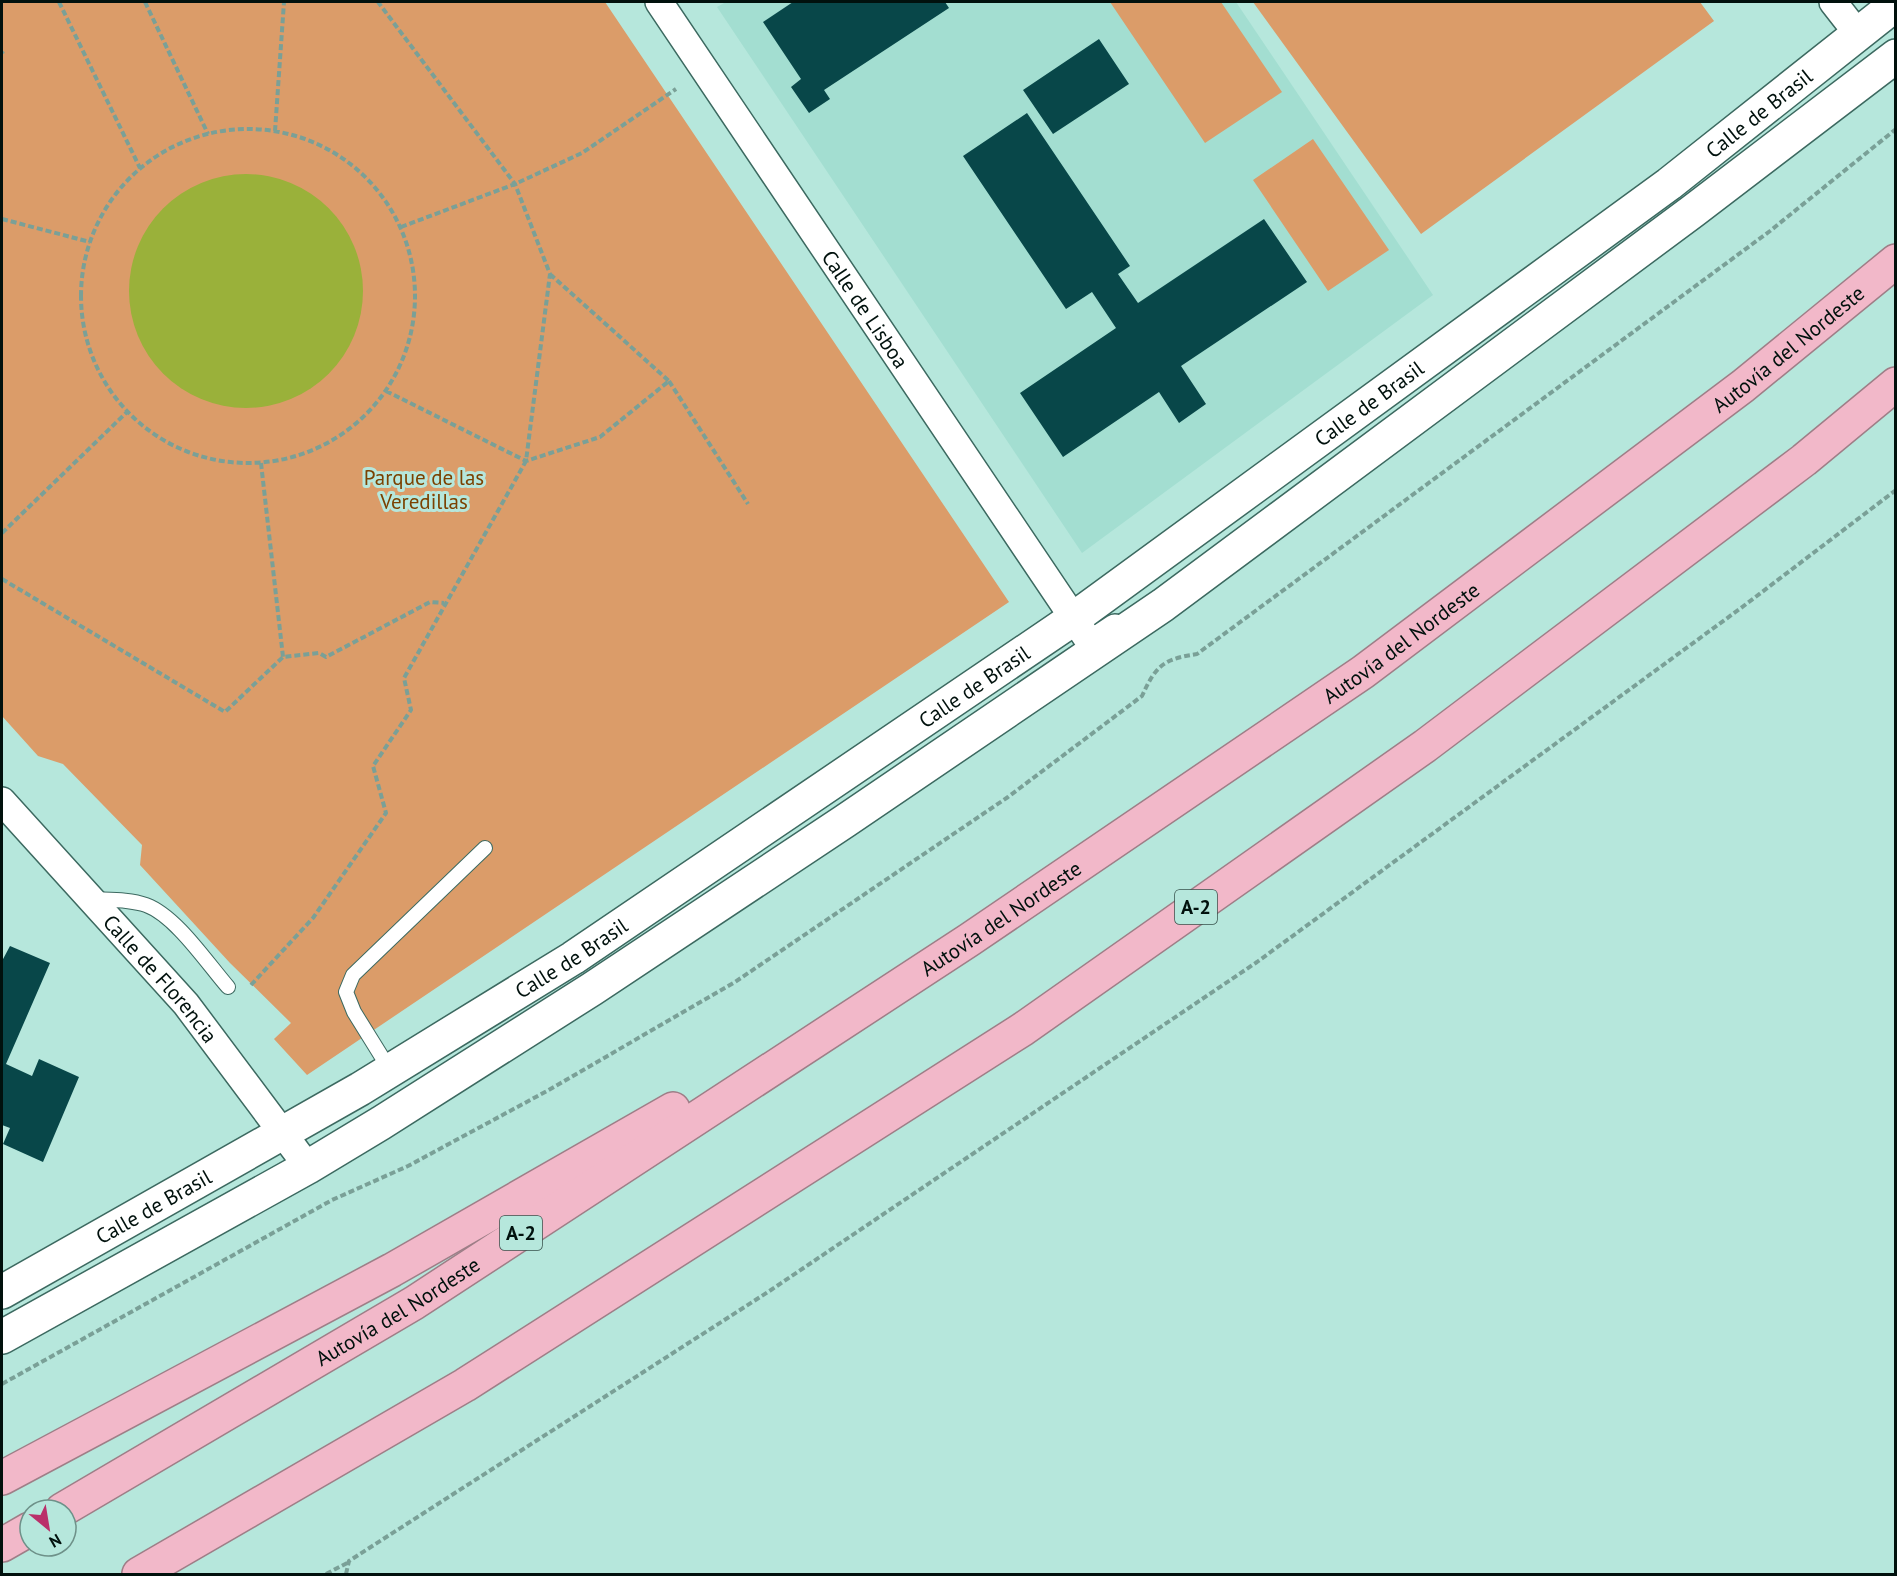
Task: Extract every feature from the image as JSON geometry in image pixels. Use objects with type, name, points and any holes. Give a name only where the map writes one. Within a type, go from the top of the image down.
[{"type":"highway","name":"Autovía del Nordeste","points":[[78,1501],[414,1304],[969,940],[1363,672],[1743,386],[1896,261]]},
{"type":"highway","name":"A-2","points":[[139,1575],[465,1385],[1023,1029],[1425,746],[1804,460],[1896,384]]},
{"type":"highway","points":[[2,1478],[392,1270],[969,940]]},
{"type":"highway","points":[[172,1575],[465,1385]]},
{"type":"highway","points":[[2,1545],[18,1536]]},
{"type":"street","name":"Calle de Lisboa","points":[[659,2],[1091,644],[1124,622],[1142,620]]},
{"type":"street","points":[[1833,2],[1858,34],[1890,61]]},
{"type":"street","name":"Calle de Brasil","points":[[2,1292],[283,1133],[573,958],[1073,619],[1669,184],[1896,4]]},
{"type":"street","name":"Calle de Brasil","points":[[2,1337],[308,1167],[592,989],[1142,620],[1683,219],[1890,61]]},
{"type":"street","name":"Calle de Florencia","points":[[2,801],[186,1004],[308,1167]]},
{"type":"lane","points":[[390,1070],[346,992],[353,975],[485,848]]},
{"type":"lane","points":[[91,899],[123,900],[147,906],[168,919],[228,987]]},
{"type":"path","points":[[59,2],[140,168]]},
{"type":"path","points":[[145,2],[208,134]]},
{"type":"path","points":[[275,131],[284,2]]},
{"type":"path","points":[[378,2],[514,184],[550,274],[669,381],[748,504]]},
{"type":"path","points":[[401,227],[514,184],[582,153],[676,89]]},
{"type":"path","points":[[248,129],[275,131],[319,144],[358,170],[381,195],[401,227],[413,266],[415,301],[407,348],[386,391],[359,420],[308,452],[261,463],[224,462],[190,453],[161,440],[127,412],[102,379],[90,353],[82,317],[81,282],[90,242],[108,204],[140,168],[170,148],[208,134],[248,129]]},
{"type":"path","points":[[2,1384],[332,1200],[408,1166],[547,1091],[735,982],[1008,797],[1142,696],[1153,672],[1175,657],[1197,654],[1770,231],[1896,129]]},
{"type":"path","points":[[2,219],[90,242]]},
{"type":"path","points":[[246,992],[313,918],[386,813],[373,766],[411,710],[405,678],[444,603],[525,461],[550,274]]},
{"type":"path","points":[[386,391],[525,461],[600,437],[669,381]]},
{"type":"path","points":[[2,533],[127,412]]},
{"type":"path","points":[[261,463],[283,657]]},
{"type":"path","points":[[326,1575],[768,1292],[1257,962],[1741,608],[1896,490]]},
{"type":"path","points":[[2,579],[225,712],[283,657],[320,652],[326,657],[430,602],[444,603]]},
{"type":"path","points":[[346,1575],[349,1561]]},
{"type":"shaded area","points":[[726,2],[1236,2],[1433,295],[1082,553],[717,7]]},
{"type":"shaded area","points":[[235,174],[257,174],[291,183],[311,193],[329,208],[344,226],[354,246],[361,268],[363,291],[361,314],[354,336],[344,356],[329,374],[311,389],[280,403],[257,408],[235,408],[212,403],[181,389],[155,365],[148,356],[134,325],[129,302],[129,280],[134,257],[148,226],[172,200],[181,193],[212,179]]},
{"type":"green space","name":"Parque de las Veredillas","points":[[2,2],[605,2],[1009,602],[307,1075],[274,1039],[291,1023],[230,963],[140,865],[142,845],[63,764],[38,756],[2,716]]},
{"type":"green space","points":[[1110,2],[1221,2],[1282,92],[1205,143]]},
{"type":"green space","points":[[1253,2],[1700,2],[1714,21],[1421,234]]},
{"type":"green space","points":[[1313,139],[1389,250],[1328,291],[1253,180]]},
{"type":"building","points":[[793,2],[945,2],[949,8],[824,90],[830,99],[809,113],[791,87],[801,79],[763,22]]},
{"type":"building","points":[[1099,39],[1129,84],[1053,134],[1023,90]]},
{"type":"building","points":[[1027,113],[1130,266],[1118,274],[1138,303],[1264,219],[1307,282],[1181,366],[1206,404],[1179,423],[1159,392],[1063,457],[1020,393],[1116,328],[1092,292],[1066,309],[963,156]]},
{"type":"building","points":[[10,946],[50,963],[6,1064],[32,1076],[39,1059],[79,1077],[43,1162],[3,1144],[10,1128],[2,1125],[2,961]]}]
